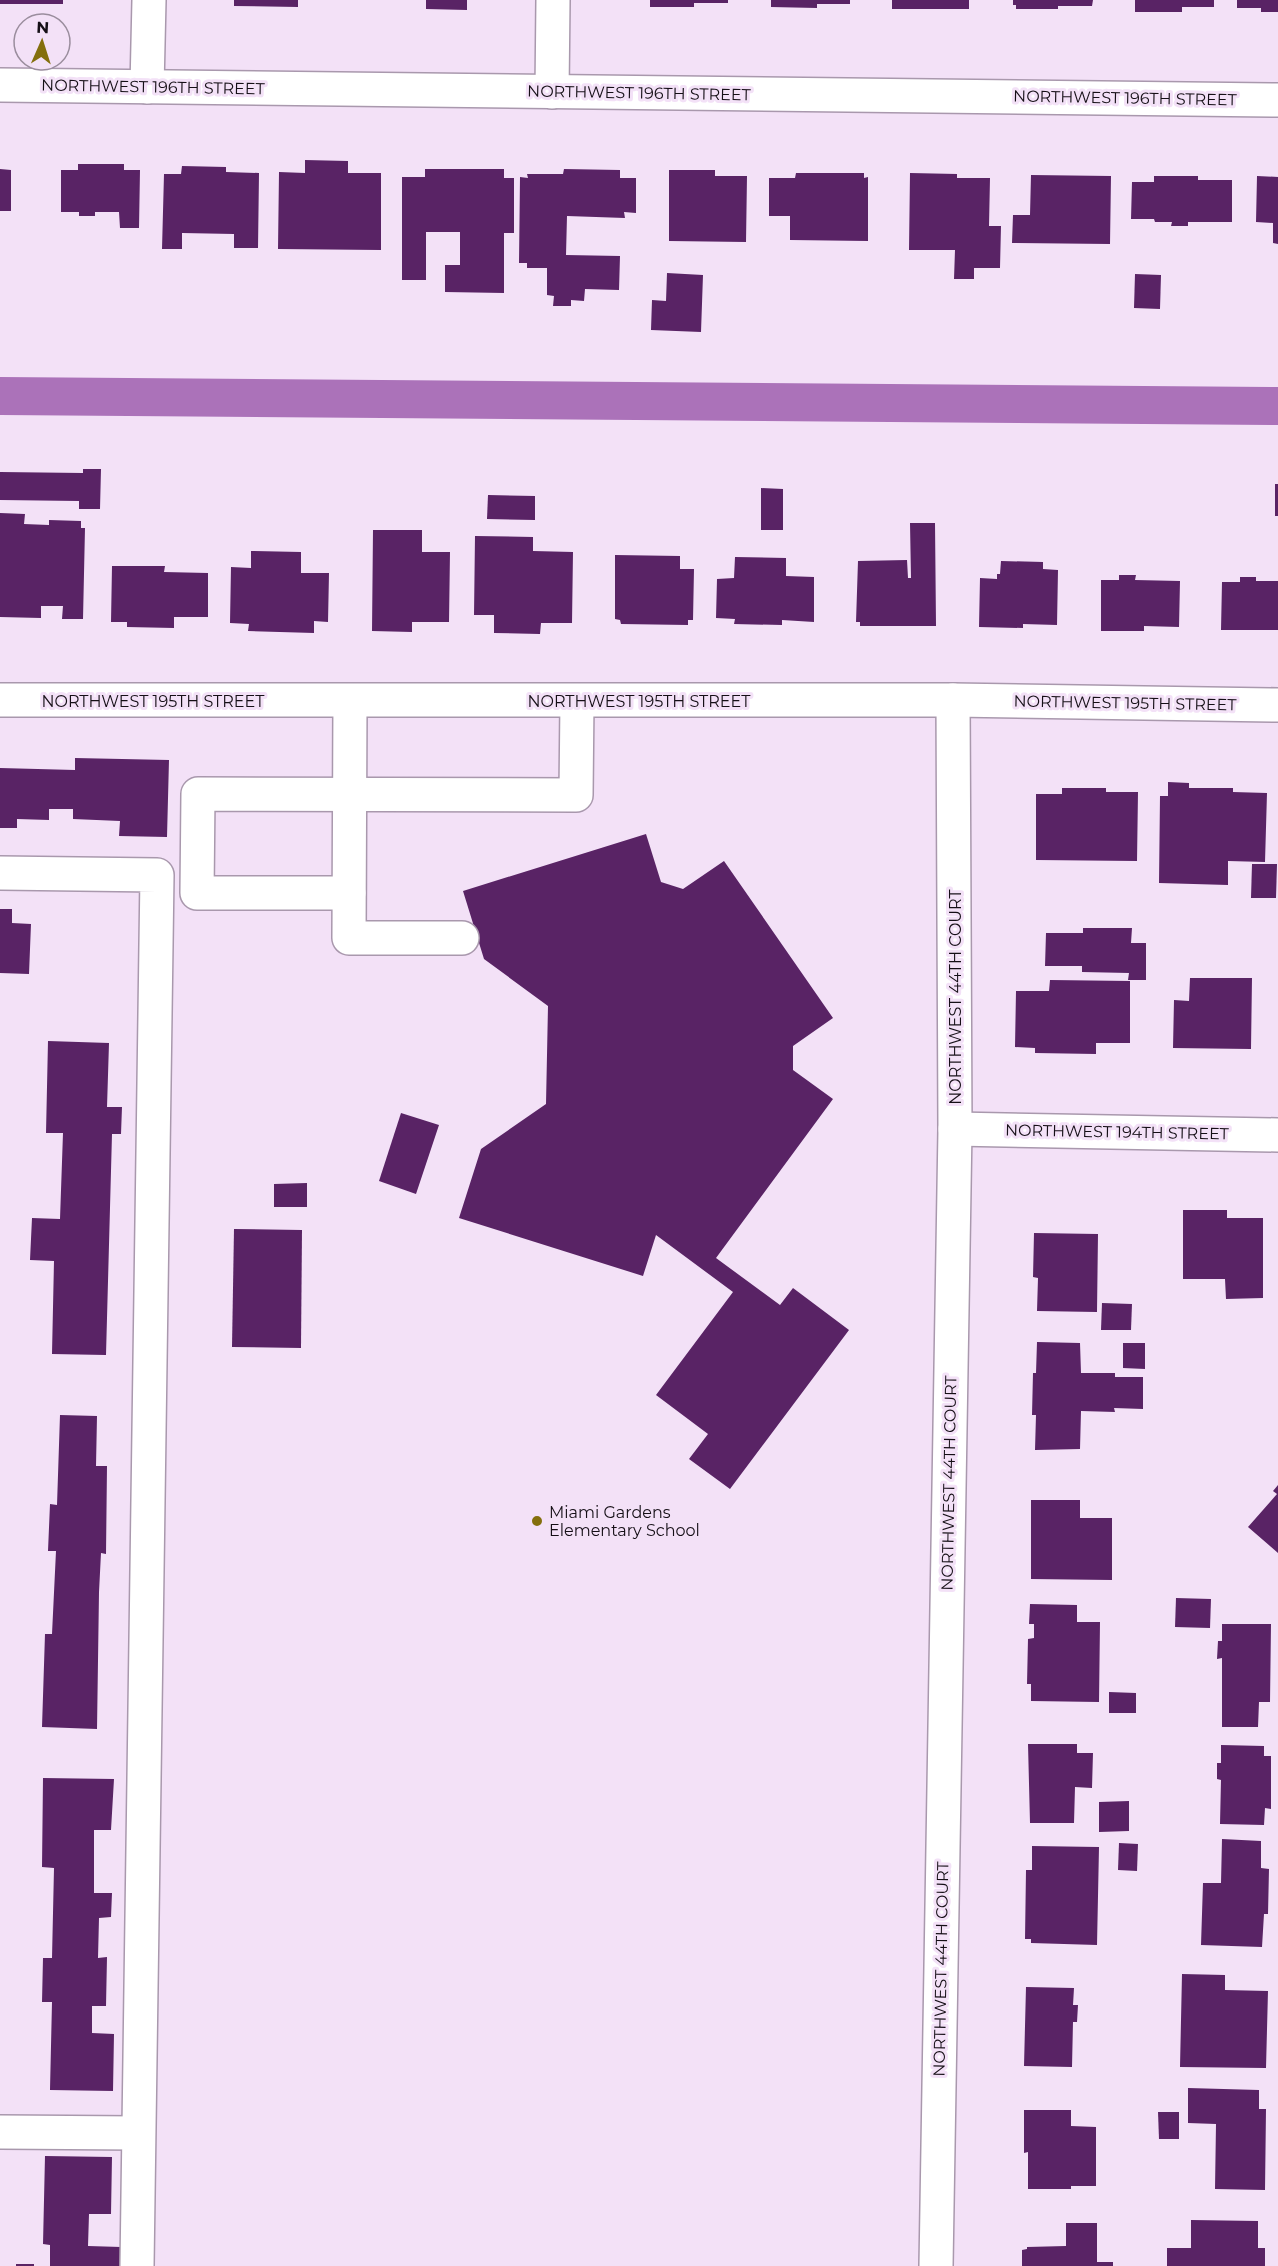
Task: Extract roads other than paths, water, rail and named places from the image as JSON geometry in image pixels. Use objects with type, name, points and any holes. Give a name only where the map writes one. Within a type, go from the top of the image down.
[{"type":"street","points":[[147,87],[149,0]]},
{"type":"street","points":[[552,92],[553,0]]},
{"type":"street","name":"NORTHWEST 196TH STREET","points":[[0,85],[1278,100]]},
{"type":"street","name":"NORTHWEST 195TH STREET","points":[[0,700],[953,700],[1278,705]]},
{"type":"street","name":"NORTHWEST 44TH COURT","points":[[936,2266],[955,1129],[953,700]]},
{"type":"street","points":[[350,701],[349,938],[462,938]]},
{"type":"street","points":[[349,893],[197,893],[198,794],[576,795],[577,701]]},
{"type":"street","points":[[0,873],[157,874],[136,2266]]},
{"type":"street","name":"NORTHWEST 194TH STREET","points":[[955,1129],[1278,1135]]},
{"type":"street","points":[[0,2132],[137,2133]]},
{"type":"waterway","points":[[0,396],[1278,406]]},
{"type":"place","name":"Miami Gardens Elementary School","points":[[537,1521]]}]
